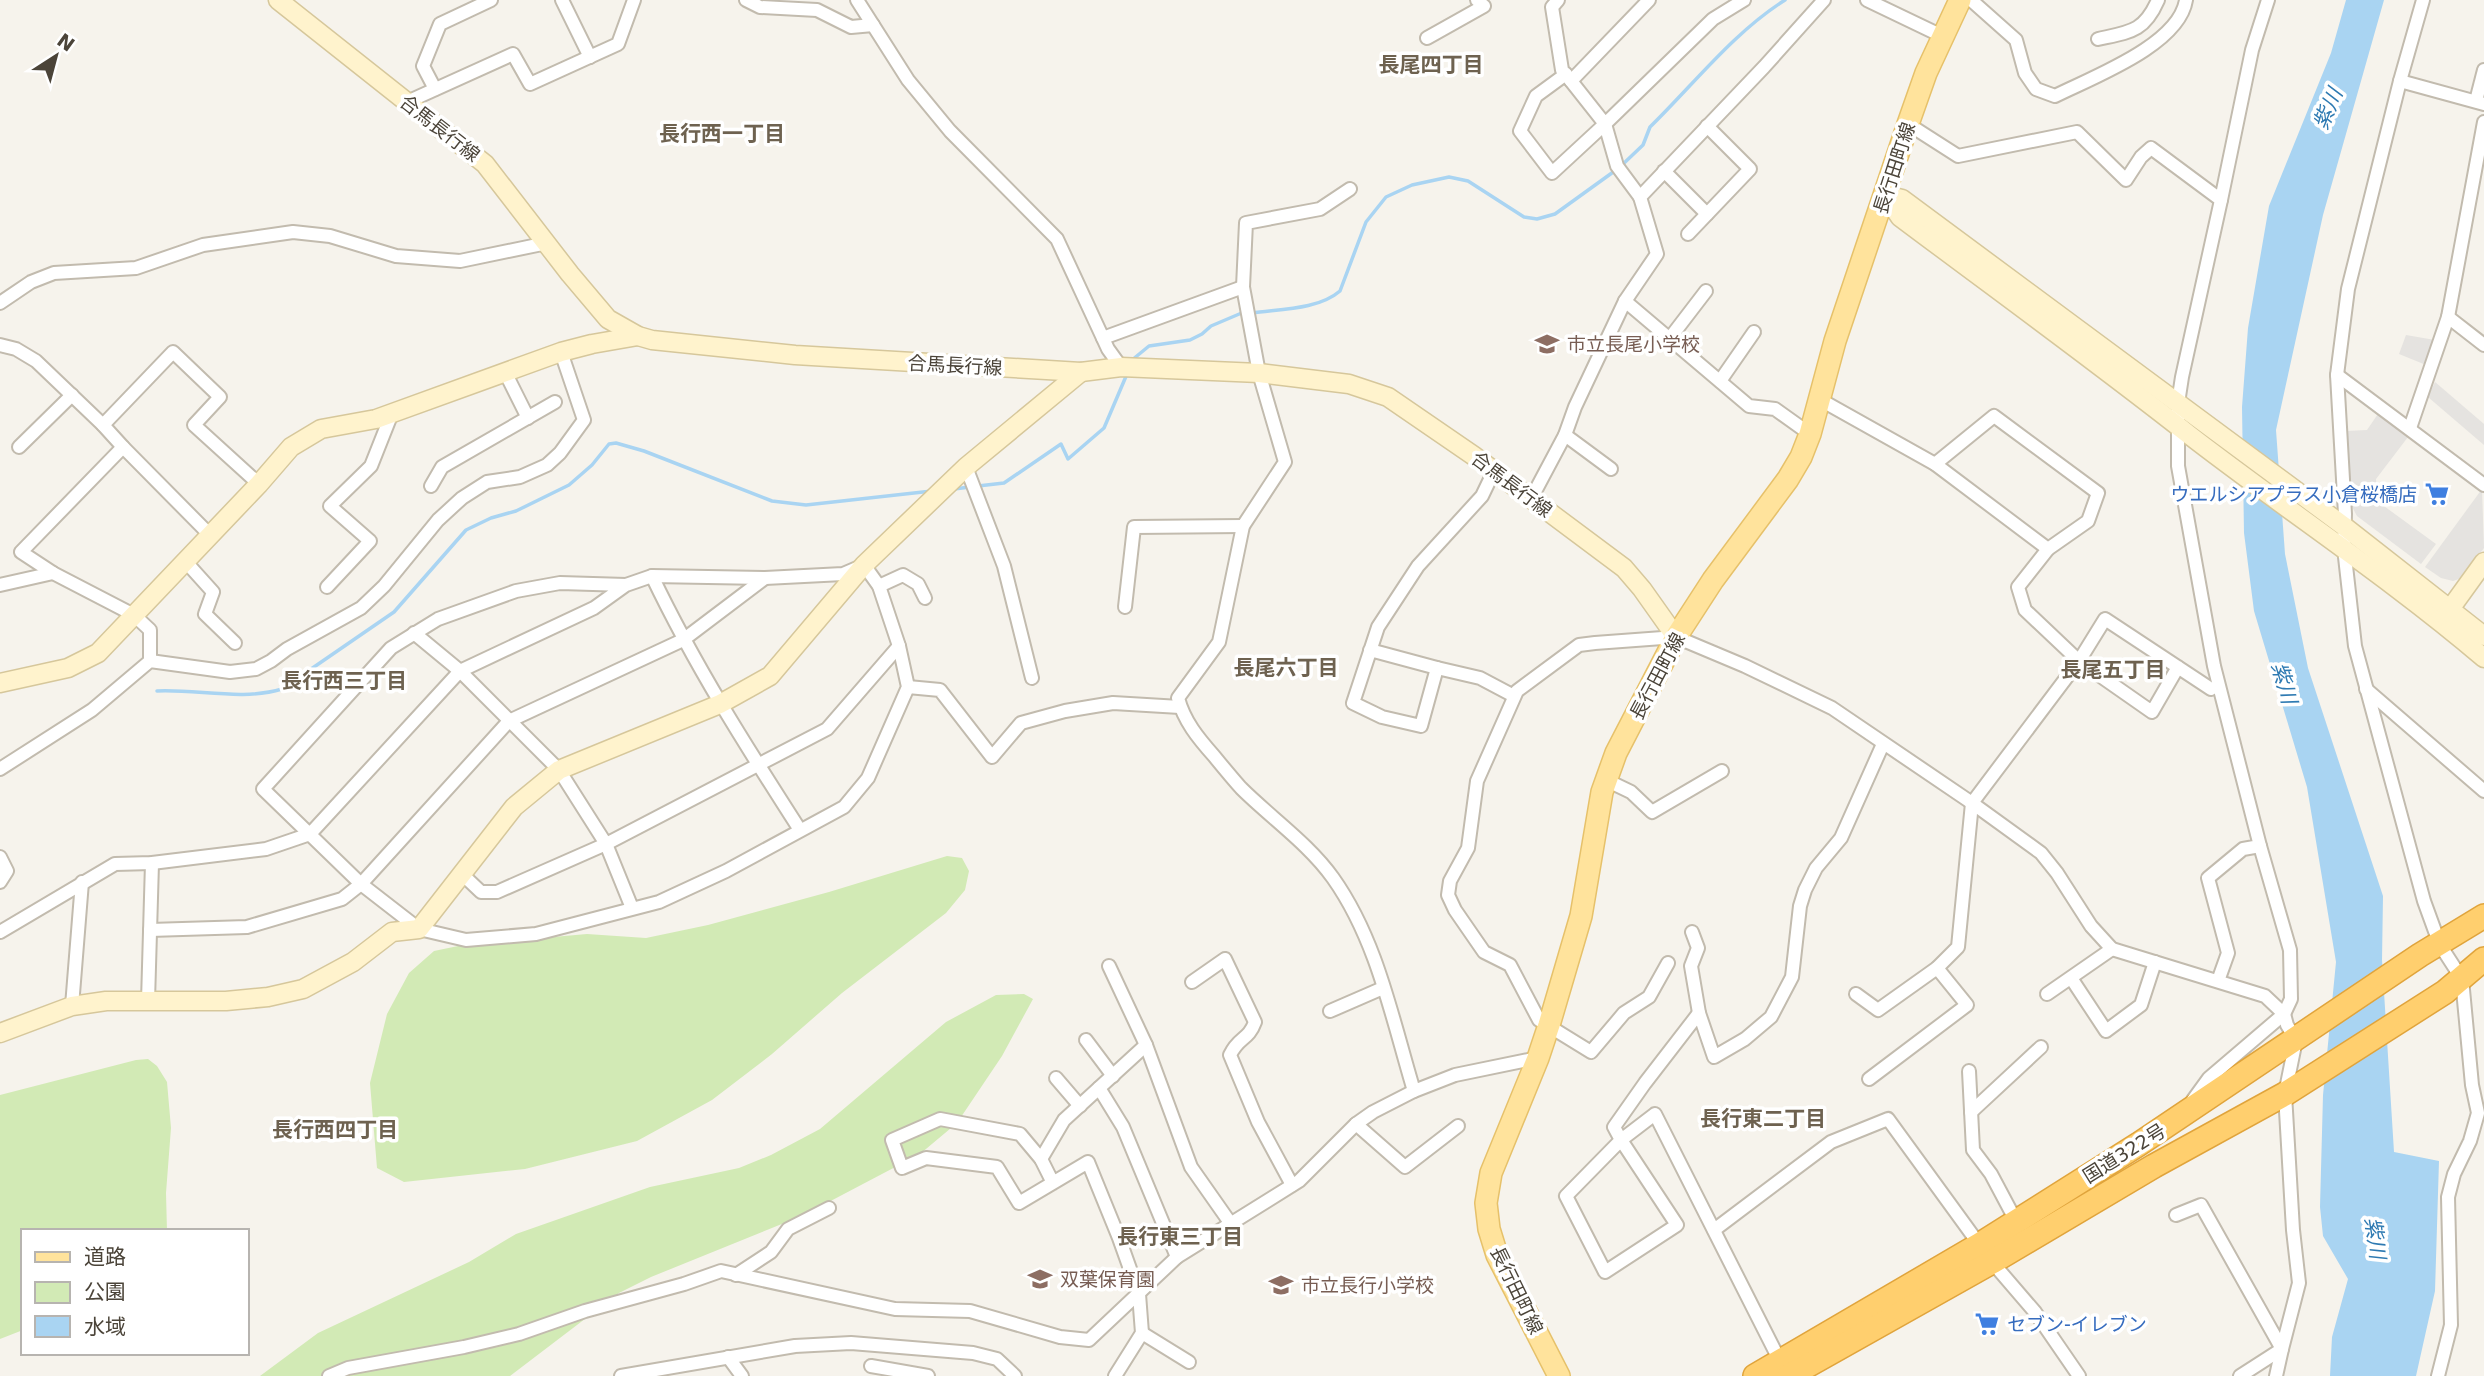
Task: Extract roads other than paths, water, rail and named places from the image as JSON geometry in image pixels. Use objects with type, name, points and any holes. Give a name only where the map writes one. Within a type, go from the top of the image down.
[{"type":"highway","name":"国道322号","points":[[1985,1253],[2016,1221],[2180,1117],[2484,916]]},
{"type":"highway","name":"国道322号","points":[[1755,1376],[1787,1372],[1985,1253],[2154,1166],[2285,1094],[2454,985],[2484,959]]},
{"type":"main road","name":"長行田町線","points":[[1559,1376],[1497,1255],[1489,1229],[1486,1203],[1491,1173],[1549,1025],[1581,916],[1602,792],[1615,753],[1676,637],[1721,569],[1788,479],[1810,434],[1835,341],[1908,124],[1959,0]]},
{"type":"street","name":"合馬長行線","points":[[278,0],[485,164],[608,318],[638,336],[652,340],[795,355],[1081,372],[1121,367],[1258,373],[1349,384],[1388,397],[1494,471],[1623,568],[1643,589],[1676,637]]},
{"type":"street","points":[[435,89],[423,66],[440,24],[491,0]]},
{"type":"street","points":[[562,0],[590,57]]},
{"type":"street","points":[[407,102],[513,54],[530,83],[590,57],[618,44],[634,0]]},
{"type":"street","points":[[746,0],[760,7],[817,10],[851,27],[873,25]]},
{"type":"street","points":[[857,0],[908,79],[950,131],[1058,239],[1103,338],[1121,367]]},
{"type":"street","points":[[1427,38],[1484,6],[1476,0]]},
{"type":"street","points":[[1531,499],[1565,435],[1575,407],[1625,301],[1657,254],[1640,197],[1617,166],[1605,124],[1562,70],[1552,7],[1558,0]]},
{"type":"street","points":[[1648,0],[1568,78],[1536,96],[1520,131],[1552,173],[1713,19],[1744,0]]},
{"type":"street","points":[[1640,197],[1824,0]]},
{"type":"street","points":[[1867,0],[1942,36]]},
{"type":"street","points":[[1971,0],[2016,40],[2025,74],[2036,89],[2055,96],[2161,39],[2184,13],[2186,0]]},
{"type":"street","points":[[2098,38],[2120,35],[2137,28],[2150,19],[2158,0]]},
{"type":"street","points":[[2180,1117],[2209,1078],[2284,1014],[2291,999],[2290,950],[2214,666],[2178,466],[2183,419],[2221,200],[2252,50],[2267,0]]},
{"type":"street","points":[[2423,0],[2348,289],[2337,375],[2344,548],[2355,646],[2424,901],[2430,950],[2454,985],[2478,1113],[2448,1197],[2451,1325],[2438,1376]]},
{"type":"street","points":[[2400,81],[2480,102],[2484,70]]},
{"type":"street","points":[[2410,428],[2448,317],[2484,122]]},
{"type":"street","points":[[1908,124],[1958,156],[2077,132],[2126,180],[2141,157],[2151,148],[2221,200]]},
{"type":"street","points":[[1688,234],[1750,169],[1707,126]]},
{"type":"street","points":[[1664,171],[1707,214]]},
{"type":"street","points":[[1350,189],[1320,208],[1246,223],[1243,286],[1258,373],[1285,462],[1243,526],[1219,642],[1178,698],[1196,736],[1241,787],[1331,875],[1362,928],[1414,1091]]},
{"type":"street","points":[[1885,195],[1900,217],[2316,516],[2344,548],[2445,615],[2484,636]]},
{"type":"street","points":[[0,303],[31,282],[54,273],[136,268],[203,245],[293,232],[330,236],[396,256],[460,261],[547,243]]},
{"type":"street","points":[[1103,338],[1243,286]]},
{"type":"street","points":[[1670,338],[1706,291]]},
{"type":"street","points":[[1625,301],[1749,406],[1775,409],[1810,434]]},
{"type":"street","points":[[2448,317],[2484,345]]},
{"type":"street","points":[[1720,381],[1754,332]]},
{"type":"street","points":[[0,683],[68,668],[98,653],[211,536],[291,447],[321,429],[376,419],[561,352],[638,336]]},
{"type":"street","points":[[0,345],[16,348],[36,361],[103,425],[211,536]]},
{"type":"street","points":[[103,425],[173,352],[220,397],[194,425],[259,484]]},
{"type":"street","points":[[0,769],[92,710],[150,661],[230,672],[256,669],[361,608],[384,586],[438,520],[462,498],[487,482],[520,477],[547,465],[560,453],[584,420],[561,352]]},
{"type":"street","points":[[505,372],[528,418]]},
{"type":"street","points":[[419,929],[514,807],[559,770],[719,704],[770,676],[864,565],[966,467],[1081,372]]},
{"type":"street","points":[[2337,375],[2484,485]]},
{"type":"street","points":[[19,447],[72,395]]},
{"type":"street","points":[[1819,399],[1935,464],[2048,550]]},
{"type":"street","points":[[431,486],[442,467],[555,402]]},
{"type":"street","points":[[327,587],[370,541],[330,506],[371,466],[392,413]]},
{"type":"street","points":[[1935,464],[1994,416],[2098,493],[2088,521],[2048,550],[2018,587],[2025,610],[2079,661],[2152,712],[2178,667]]},
{"type":"street","points":[[1565,435],[1611,469]]},
{"type":"street","points":[[123,446],[21,552],[53,573],[134,615],[150,630],[150,661]]},
{"type":"street","points":[[966,467],[1004,566],[1032,678]]},
{"type":"street","points":[[1437,668],[1421,726],[1382,717],[1353,702],[1378,627],[1418,566],[1482,496],[1494,471]]},
{"type":"street","points":[[2316,516],[2345,527],[2445,615],[2484,658]]},
{"type":"street","points":[[1125,607],[1134,527],[1243,526]]},
{"type":"street","points":[[186,562],[213,592],[205,614],[235,643]]},
{"type":"street","points":[[2445,615],[2484,562]]},
{"type":"street","points":[[0,932],[115,864],[152,863],[266,849],[310,834],[460,671],[594,608],[626,585],[652,576],[765,578],[843,574],[864,565]]},
{"type":"street","points":[[0,1033],[72,1006],[106,1001],[226,1001],[268,997],[303,989],[353,962],[392,932],[419,929],[466,940],[536,934],[659,902],[726,871],[844,807],[868,778],[908,687],[899,646],[879,586],[864,565]]},
{"type":"street","points":[[0,585],[53,573]]},
{"type":"street","points":[[879,586],[903,575],[918,584],[925,598]]},
{"type":"street","points":[[652,576],[683,640],[719,704],[800,830]]},
{"type":"street","points":[[150,930],[247,927],[342,899],[360,884],[509,720],[683,640],[765,578]]},
{"type":"street","points":[[419,929],[360,884],[263,789],[391,648],[438,619],[516,591],[560,583],[626,585]]},
{"type":"street","points":[[1856,994],[1878,1010],[1937,968],[1958,947],[1972,803],[2079,661],[2105,619],[2211,689]]},
{"type":"street","points":[[414,633],[460,671],[559,770],[606,844],[632,908]]},
{"type":"street","points":[[1668,963],[1649,997],[1625,1013],[1591,1052],[1539,1020],[1510,965],[1484,952],[1448,895],[1450,881],[1468,848],[1477,780],[1514,696],[1578,645],[1676,637],[1745,666],[1832,708],[2041,853],[2091,926],[2112,949],[2265,996],[2284,1014],[2296,1040],[2285,1094],[2299,1283],[2276,1376]]},
{"type":"street","points":[[461,874],[481,892],[497,892],[606,844],[759,766],[827,729],[899,646]]},
{"type":"street","points":[[1370,650],[1480,678],[1514,696]]},
{"type":"street","points":[[908,687],[940,690],[992,757],[1021,723],[1054,714],[1114,703],[1180,707]]},
{"type":"street","points":[[2366,689],[2484,791]]},
{"type":"street","points":[[1692,932],[1698,948],[1691,966],[1699,1013],[1714,1057],[1745,1039],[1771,1017],[1792,977],[1800,906],[1805,890],[1816,868],[1841,838],[1883,744]]},
{"type":"street","points":[[1606,780],[1631,792],[1652,812],[1722,771]]},
{"type":"street","points":[[2218,981],[2228,953],[2208,878],[2243,849],[2260,846]]},
{"type":"street","points":[[0,857],[7,871],[0,883]]},
{"type":"street","points":[[148,1001],[152,863]]},
{"type":"street","points":[[72,1006],[82,882]]},
{"type":"street","points":[[2047,994],[2112,949]]},
{"type":"street","points":[[1192,982],[1224,959],[1255,1023],[1251,1034],[1235,1043],[1230,1055],[1258,1122],[1292,1185]]},
{"type":"street","points":[[2071,978],[2106,1031],[2141,1005],[2155,962]]},
{"type":"street","points":[[1109,966],[1146,1045],[1191,1167],[1230,1224]]},
{"type":"street","points":[[1869,1079],[1967,1005],[1937,968]]},
{"type":"street","points":[[1329,1011],[1383,988]]},
{"type":"street","points":[[1699,1013],[1614,1127],[1621,1140],[1677,1225],[1605,1272],[1566,1196],[1621,1140],[1655,1114],[1787,1372]]},
{"type":"street","points":[[1086,1040],[1112,1076]]},
{"type":"street","points":[[1041,1159],[1064,1119],[1146,1045]]},
{"type":"street","points":[[1971,1112],[2041,1047]]},
{"type":"street","points":[[329,1376],[348,1368],[519,1334],[585,1311],[684,1284],[720,1271],[895,1309],[970,1311],[1060,1337],[1089,1340],[1177,1257],[1292,1185],[1356,1124],[1373,1112],[1414,1091],[1455,1075],[1538,1058]]},
{"type":"street","points":[[1969,1071],[1973,1150],[1991,1174],[2016,1221]]},
{"type":"street","points":[[1056,1079],[1080,1106]]},
{"type":"street","points":[[1099,1088],[1123,1127],[1177,1257]]},
{"type":"street","points":[[1053,1183],[1041,1159],[1020,1134],[940,1119],[892,1140],[902,1168],[926,1158],[997,1167],[1019,1203],[1053,1183],[1088,1162],[1139,1294],[1142,1333],[1115,1376]]},
{"type":"street","points":[[1714,1230],[1831,1142],[1888,1119],[1985,1253],[2035,1312],[2079,1376]]},
{"type":"street","points":[[1356,1124],[1405,1167],[1458,1126]]},
{"type":"street","points":[[2176,1215],[2201,1205],[2282,1349]]},
{"type":"street","points":[[736,1275],[771,1252],[789,1229],[829,1208]]},
{"type":"street","points":[[1142,1333],[1189,1362]]},
{"type":"street","points":[[621,1376],[795,1346],[850,1343],[973,1353],[997,1359],[1015,1376]]},
{"type":"street","points":[[2240,1376],[2282,1349]]},
{"type":"street","points":[[729,1357],[743,1376]]},
{"type":"street","points":[[871,1366],[928,1376]]},
{"type":"water","name":"紫川","points":[[2346,0],[2384,0],[2323,215],[2276,430],[2285,554],[2308,668],[2383,896],[2382,960],[2394,1152],[2439,1161],[2435,1291],[2416,1376],[2330,1376],[2332,1337],[2348,1279],[2323,1236],[2320,1207],[2323,1095],[2336,962],[2307,787],[2254,611],[2244,533],[2242,407],[2248,328],[2269,206],[2331,53]]},
{"type":"waterway","points":[[1622,165],[1643,145],[1650,127],[1714,60],[1748,28],[1785,0]]},
{"type":"waterway","points":[[1252,313],[1310,305],[1340,291],[1366,222],[1386,197],[1412,185],[1449,177],[1468,181],[1524,217],[1537,219],[1555,214],[1616,170]]},
{"type":"waterway","points":[[1132,360],[1149,346],[1190,340],[1211,326],[1244,312]]},
{"type":"waterway","points":[[978,486],[1004,483],[1061,444],[1068,459],[1104,428],[1127,374]]},
{"type":"waterway","points":[[157,691],[251,694],[282,689],[394,612],[466,530],[491,518],[516,511],[569,485],[592,465],[609,444],[616,443],[644,451],[772,501],[806,505],[932,491]]},
{"type":"waterway","points":[[954,489],[970,487]]},
{"type":"place","name":"市立長尾小学校","points":[[1547,344]]},
{"type":"place","name":"ウエルシアプラス小倉桜橋店","points":[[2437,494]]},
{"type":"place","name":"双葉保育園","points":[[1040,1279]]},
{"type":"place","name":"市立長行小学校","points":[[1281,1285]]},
{"type":"place","name":"セブン-イレブン","points":[[1987,1324]]},
{"type":"district","name":"長尾四丁目","points":[[1431,65]]},
{"type":"district","name":"長行西一丁目","points":[[722,134]]},
{"type":"district","name":"長尾六丁目","points":[[1286,668]]},
{"type":"district","name":"長尾五丁目","points":[[2113,670]]},
{"type":"district","name":"長行西三丁目","points":[[344,681]]},
{"type":"district","name":"長行東二丁目","points":[[1763,1119]]},
{"type":"district","name":"長行西四丁目","points":[[335,1130]]},
{"type":"district","name":"長行東三丁目","points":[[1180,1237]]}]
